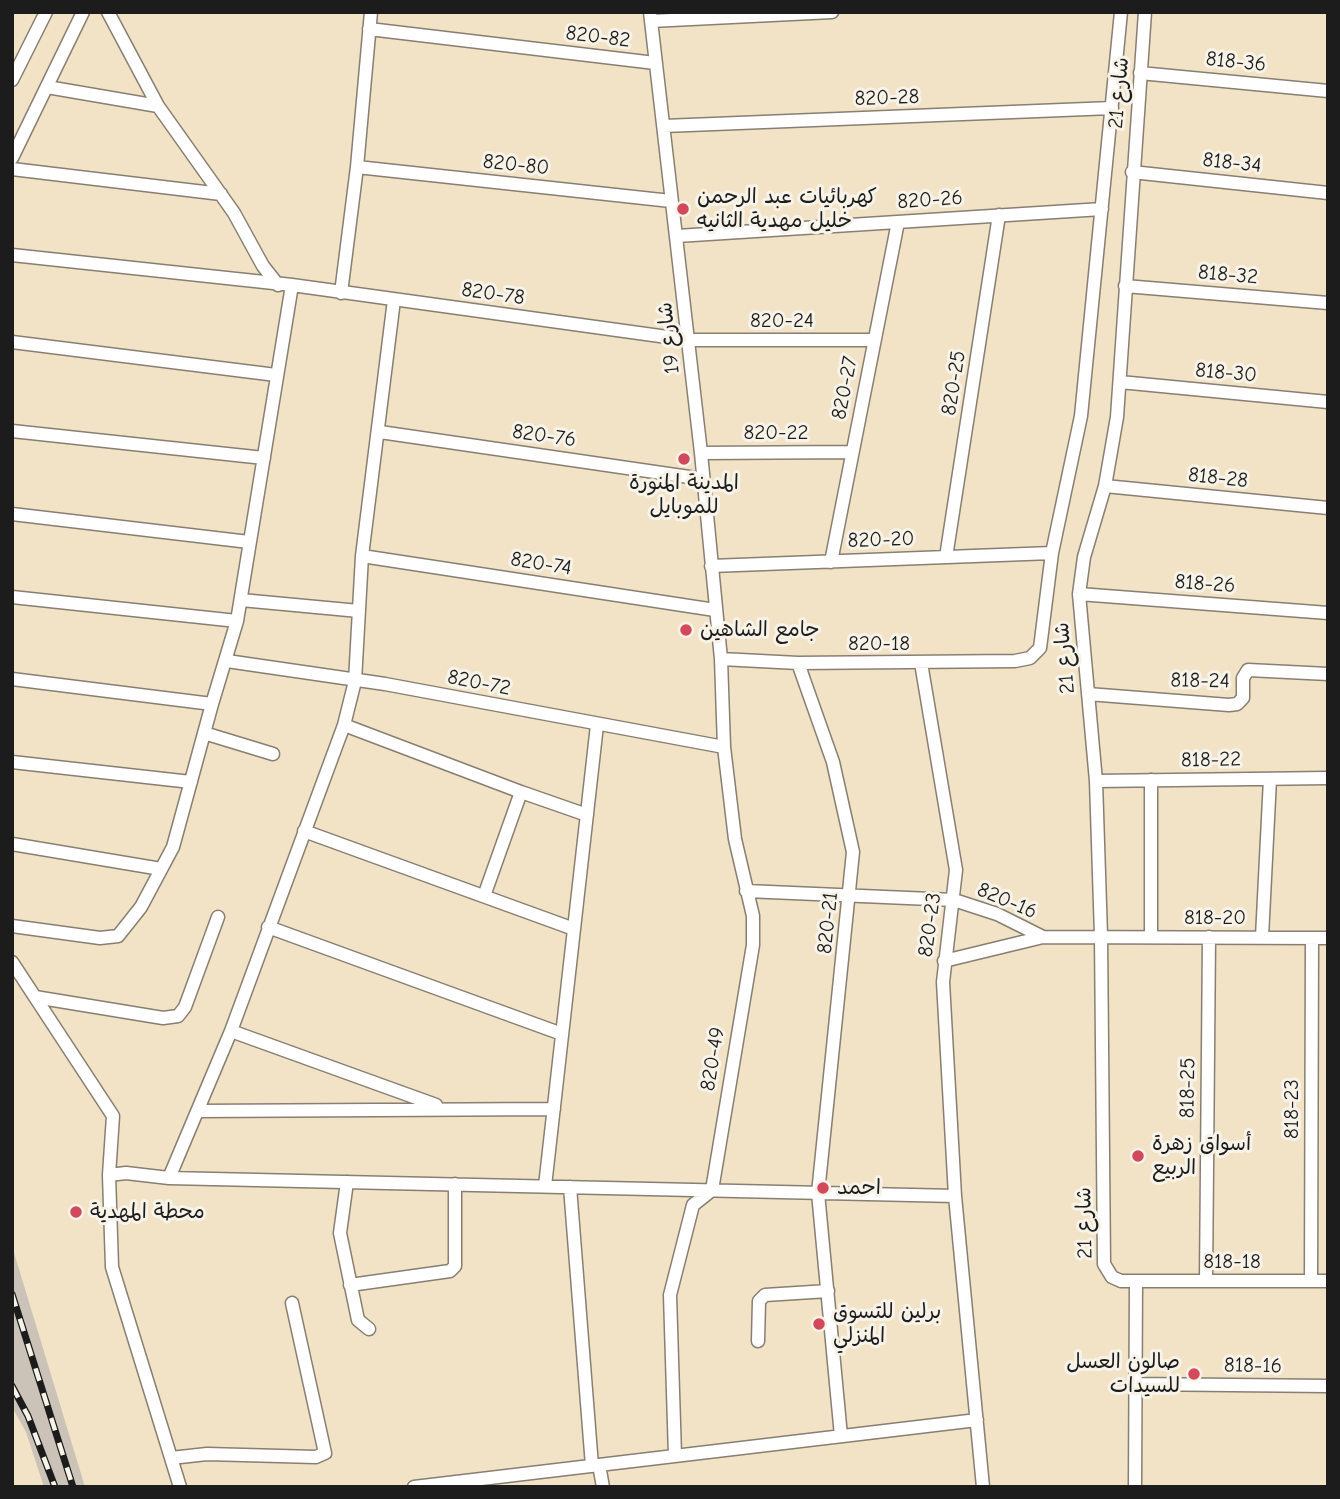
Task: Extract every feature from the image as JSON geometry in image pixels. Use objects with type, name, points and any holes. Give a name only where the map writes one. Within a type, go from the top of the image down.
[{"type":"street","points":[[12,80],[17,63],[46,12]]},
{"type":"street","points":[[12,158],[83,12]]},
{"type":"street","points":[[108,12],[158,106],[221,194],[278,285]]},
{"type":"street","points":[[341,293],[357,167],[371,12]]},
{"type":"street","points":[[650,16],[832,12]]},
{"type":"street","name":"شارع 21","points":[[1035,654],[1043,634],[1052,553],[1081,416],[1121,12]]},
{"type":"street","name":"شارع 21","points":[[1136,1281],[1111,1277],[1104,1264],[1101,936],[1096,781],[1079,594],[1084,557],[1105,486],[1120,383],[1132,172],[1145,12]]},
{"type":"street","name":"شارع 19","points":[[650,16],[689,340],[720,659]]},
{"type":"street","name":"820-82","points":[[369,29],[655,63]]},
{"type":"street","name":"818-36","points":[[1140,73],[1328,91]]},
{"type":"street","points":[[47,87],[158,106]]},
{"type":"street","name":"820-28","points":[[664,126],[1112,108]]},
{"type":"street","name":"820-80","points":[[357,167],[671,201]]},
{"type":"street","points":[[12,169],[221,194]]},
{"type":"street","name":"818-34","points":[[1132,172],[1328,194]]},
{"type":"street","name":"820-26","points":[[677,236],[1102,209]]},
{"type":"street","name":"820-25","points":[[946,557],[999,215]]},
{"type":"street","name":"820-27","points":[[831,562],[898,222]]},
{"type":"street","name":"820-78","points":[[12,255],[292,285],[689,340]]},
{"type":"street","points":[[12,926],[100,938],[118,936],[141,907],[173,847],[237,621],[292,285]]},
{"type":"street","name":"818-32","points":[[1125,286],[1328,303]]},
{"type":"street","points":[[169,1178],[231,1031],[344,725],[355,681],[362,556],[380,432],[394,300]]},
{"type":"street","name":"820-24","points":[[689,340],[874,340]]},
{"type":"street","points":[[12,342],[276,375]]},
{"type":"street","name":"818-30","points":[[1120,383],[1328,402]]},
{"type":"street","points":[[12,431],[264,458]]},
{"type":"street","name":"820-76","points":[[380,432],[703,479]]},
{"type":"street","name":"820-22","points":[[701,453],[852,452]]},
{"type":"street","name":"818-28","points":[[1105,486],[1328,508]]},
{"type":"street","points":[[12,514],[249,542]]},
{"type":"street","name":"820-20","points":[[711,566],[1052,553]]},
{"type":"street","name":"820-74","points":[[362,556],[715,610]]},
{"type":"street","name":"818-26","points":[[1079,594],[1328,613]]},
{"type":"street","points":[[12,597],[237,621]]},
{"type":"street","points":[[241,600],[359,611]]},
{"type":"street","name":"820-18","points":[[720,659],[798,663],[921,663],[1023,660],[1035,654]]},
{"type":"street","name":"820-49","points":[[712,1190],[752,944],[752,916],[734,839],[724,747],[720,659]]},
{"type":"street","name":"820-72","points":[[227,662],[355,681],[724,747]]},
{"type":"street","name":"820-21","points":[[798,663],[833,761],[853,852],[851,896],[818,1193],[841,1436]]},
{"type":"street","name":"820-23","points":[[921,663],[956,861],[954,900],[943,982],[955,1196],[983,1487]]},
{"type":"street","name":"818-24","points":[[1088,694],[1229,705],[1237,704],[1243,698],[1243,678],[1248,670],[1328,674]]},
{"type":"street","points":[[12,679],[212,704]]},
{"type":"street","points":[[344,725],[587,815]]},
{"type":"street","points":[[545,1186],[597,725]]},
{"type":"street","points":[[204,733],[273,754]]},
{"type":"street","points":[[12,762],[191,782]]},
{"type":"street","name":"818-22","points":[[1096,781],[1328,778]]},
{"type":"street","points":[[1262,937],[1270,779]]},
{"type":"street","points":[[1151,780],[1151,936]]},
{"type":"street","points":[[484,896],[521,792]]},
{"type":"street","points":[[303,831],[574,929]]},
{"type":"street","points":[[12,844],[161,869]]},
{"type":"street","name":"820-16","points":[[746,891],[954,900],[997,914],[1043,937]]},
{"type":"street","points":[[35,997],[163,1018],[178,1017],[186,1007],[218,917]]},
{"type":"street","points":[[268,927],[562,1034]]},
{"type":"street","points":[[944,961],[1043,937]]},
{"type":"street","name":"818-20","points":[[1043,937],[1328,938]]},
{"type":"street","name":"818-25","points":[[1206,1281],[1209,937]]},
{"type":"street","name":"818-23","points":[[1311,1281],[1312,938]]},
{"type":"street","points":[[12,962],[113,1116],[109,1175],[111,1267],[180,1487]]},
{"type":"street","points":[[231,1031],[446,1108]]},
{"type":"street","points":[[198,1111],[554,1109]]},
{"type":"street","points":[[109,1175],[126,1173],[169,1178],[955,1196]]},
{"type":"street","points":[[347,1182],[340,1233],[358,1320],[369,1329]]},
{"type":"street","points":[[350,1285],[450,1271],[455,1266],[455,1184]]},
{"type":"street","points":[[570,1186],[595,1465],[603,1487]]},
{"type":"street","points":[[675,1456],[670,1295],[693,1205],[712,1190]]},
{"type":"street","points":[[1135,1487],[1136,1281]]},
{"type":"street","name":"818-18","points":[[1136,1281],[1328,1281]]},
{"type":"street","points":[[758,1341],[759,1301],[765,1295],[828,1291]]},
{"type":"street","points":[[171,1458],[207,1454],[316,1457],[326,1453],[292,1303]]},
{"type":"street","name":"818-16","points":[[1135,1384],[1328,1386]]},
{"type":"street","points":[[414,1487],[977,1420]]},
{"type":"shaded area","points":[[12,1246],[85,1487],[44,1487],[26,1432],[12,1407]]},
{"type":"railway","points":[[12,1294],[73,1487]]},
{"type":"railway","points":[[12,1386],[28,1416],[55,1487]]},
{"type":"place","name":"كهربائيات عبد الرحمن خليل مهدية الثانيه","points":[[683,209]]},
{"type":"place","name":"المدينة المنورة للموبايل","points":[[684,459]]},
{"type":"place","name":"جامع الشاهين","points":[[686,630]]},
{"type":"place","name":"أسواق زهرة الربيع","points":[[1138,1156]]},
{"type":"place","name":"احمد","points":[[823,1188]]},
{"type":"place","name":"محطة المهدية","points":[[76,1212]]},
{"type":"place","name":"برلين للتسوق المنزلي","points":[[819,1324]]},
{"type":"place","name":"صالون العسل للسيدات","points":[[1194,1374]]}]
